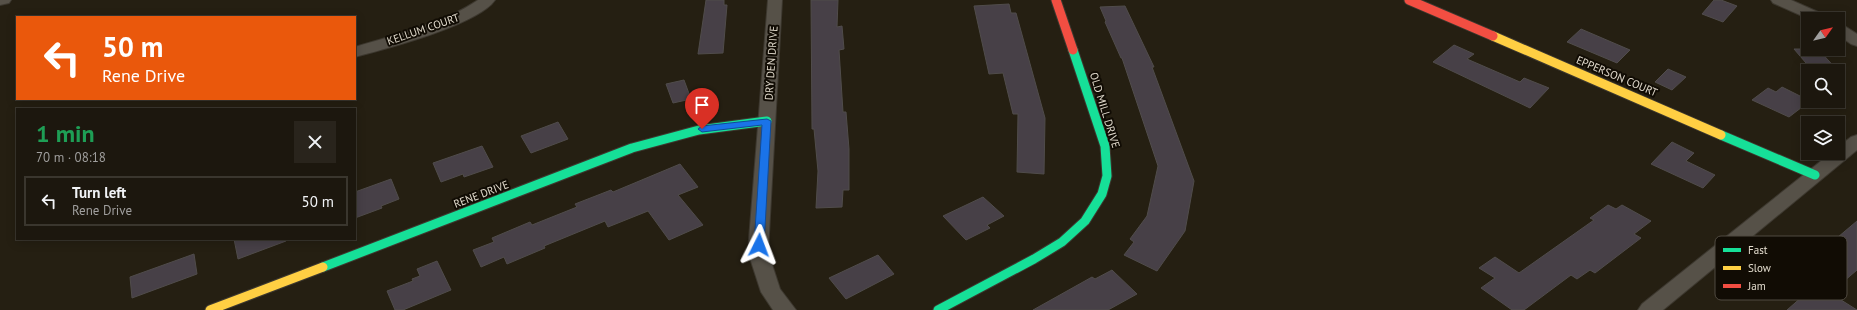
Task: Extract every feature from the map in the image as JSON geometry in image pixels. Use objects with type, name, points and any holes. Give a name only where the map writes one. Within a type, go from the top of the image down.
[{"type":"street","points":[[0,1],[4,0]]},
{"type":"street","name":"KELLUM COURT","points":[[356,52],[439,26],[465,15],[488,0]]},
{"type":"street","name":"DRY DEN DRIVE","points":[[775,0],[758,252],[771,292],[784,310]]},
{"type":"street","name":"OLD MILL DRIVE","points":[[938,310],[1058,246],[1080,228],[1102,195],[1108,167],[1105,146],[1056,0]]},
{"type":"street","name":"EPPERSON COURT","points":[[1409,0],[1815,175]]},
{"type":"street","points":[[1778,0],[1807,12]]},
{"type":"street","points":[[1845,32],[1857,40]]},
{"type":"street","name":"RENE DRIVE","points":[[210,310],[632,148],[692,131],[767,121]]},
{"type":"street","points":[[1740,236],[1857,141]]},
{"type":"street","points":[[1649,310],[1715,256]]},
{"type":"building","points":[[706,0],[724,0],[724,5],[727,5],[723,53],[698,54]]},
{"type":"building","points":[[811,0],[838,0],[837,27],[842,26],[844,49],[839,50],[843,112],[846,112],[849,149],[849,190],[843,190],[842,207],[816,208],[818,171],[814,129],[812,129]]},
{"type":"building","points":[[1714,0],[1721,0],[1737,6],[1723,22],[1702,14]]},
{"type":"building","points":[[1009,4],[1011,13],[1016,13],[1045,118],[1044,174],[1017,172],[1018,114],[1013,114],[1003,73],[989,74],[974,6]]},
{"type":"building","points":[[1125,6],[1154,67],[1152,67],[1194,181],[1185,231],[1157,271],[1124,255],[1134,242],[1130,239],[1147,216],[1158,166],[1122,58],[1105,22],[1106,21],[1100,7]]},
{"type":"building","points":[[1581,29],[1630,50],[1617,63],[1567,42]]},
{"type":"building","points":[[1454,45],[1474,54],[1467,59],[1520,82],[1524,78],[1549,88],[1530,108],[1433,62]]},
{"type":"building","points":[[1794,49],[1801,49],[1801,56],[1824,56],[1832,64],[1807,64]]},
{"type":"building","points":[[1668,69],[1686,77],[1672,90],[1655,82]]},
{"type":"building","points":[[684,80],[691,99],[673,103],[666,84]]},
{"type":"building","points":[[1782,87],[1801,96],[1801,108],[1789,117],[1752,100],[1768,88],[1776,92]]},
{"type":"building","points":[[558,122],[568,139],[531,153],[521,136]]},
{"type":"building","points":[[1672,142],[1694,153],[1686,161],[1715,175],[1703,188],[1651,164]]},
{"type":"building","points":[[482,146],[493,167],[464,177],[463,174],[441,182],[433,163]]},
{"type":"building","points":[[680,164],[698,187],[678,195],[703,225],[669,240],[648,211],[608,227],[605,221],[544,246],[545,248],[507,264],[504,257],[481,267],[473,250],[494,242],[492,238],[530,222],[532,225],[577,207],[575,204],[611,190],[613,192]]},
{"type":"building","points":[[391,179],[399,199],[381,206],[382,208],[356,218],[356,192]]},
{"type":"building","points":[[983,197],[1004,216],[987,225],[990,228],[966,240],[943,216]]},
{"type":"building","points":[[1608,205],[1616,209],[1622,205],[1651,221],[1634,234],[1641,238],[1595,273],[1590,270],[1577,279],[1571,275],[1524,310],[1512,310],[1481,288],[1495,278],[1479,268],[1495,257],[1519,273],[1594,220],[1590,218]]},
{"type":"building","points":[[1857,221],[1857,270],[1847,279],[1847,236],[1839,236]]},
{"type":"building","points":[[234,240],[286,240],[286,241],[238,259]]},
{"type":"building","points":[[194,254],[197,274],[132,298],[130,277]]},
{"type":"building","points":[[878,255],[894,274],[846,299],[829,278]]},
{"type":"building","points":[[437,261],[451,290],[403,310],[395,310],[387,291],[413,281],[412,279],[420,276],[417,269]]},
{"type":"building","points":[[1112,270],[1137,294],[1108,310],[1033,310],[1092,277],[1095,279]]},
{"type":"building","points":[[1798,300],[1841,300],[1857,310],[1787,310]]},
{"type":"traffic: fast","points":[[938,310],[1034,259],[1062,242],[1085,221],[1102,194],[1107,176],[1105,146],[1073,50]]},
{"type":"traffic: fast","points":[[323,267],[632,148],[699,130],[767,121]]},
{"type":"traffic: fast","points":[[1721,135],[1815,175]]},
{"type":"traffic: slow","points":[[1493,36],[1721,135]]},
{"type":"traffic: slow","points":[[210,310],[323,267]]},
{"type":"traffic: jam","points":[[1056,0],[1073,50]]},
{"type":"traffic: jam","points":[[1409,0],[1493,36]]},
{"type":"route","points":[[702,129],[767,121],[759,245]]}]
